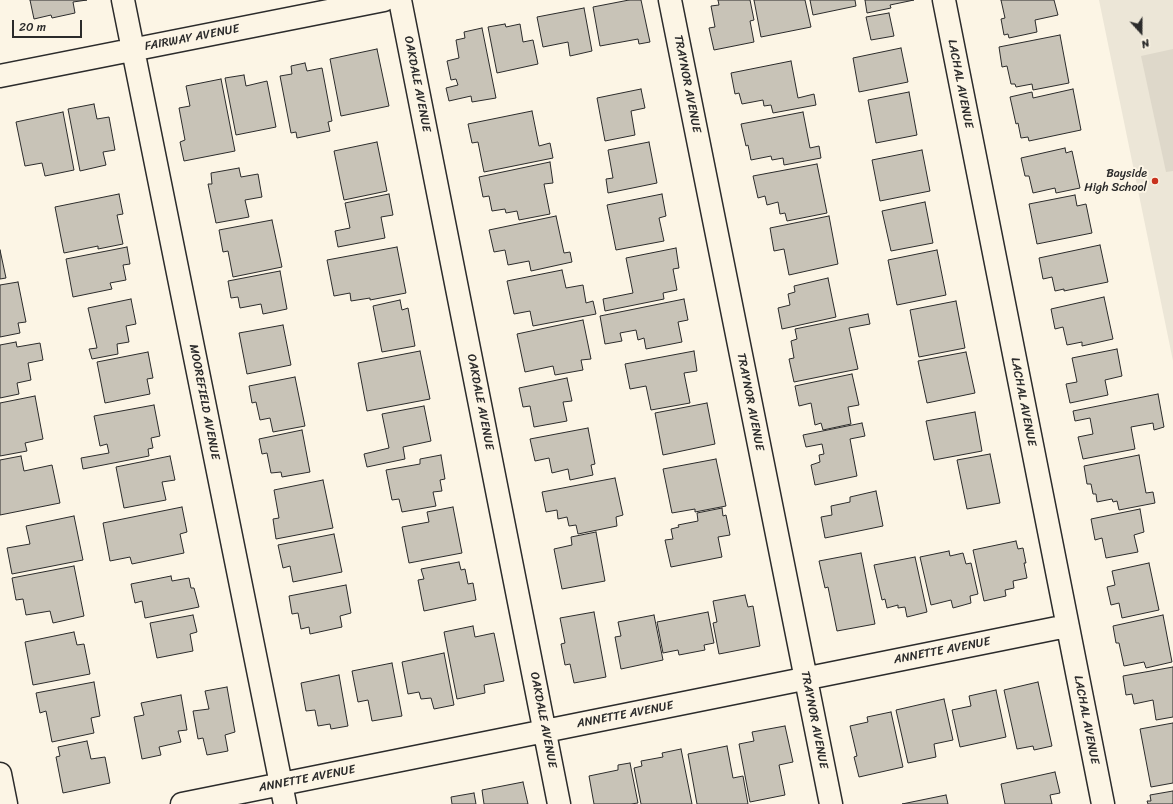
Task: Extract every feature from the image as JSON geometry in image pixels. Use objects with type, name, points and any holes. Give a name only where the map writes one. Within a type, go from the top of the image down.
[{"type":"street","name":"MOOREFIELD AVENUE","points":[[123,0],[283,794]]},
{"type":"street","name":"FAIRWAY AVENUE","points":[[0,76],[384,0]]},
{"type":"street","name":"OAKDALE AVENUE","points":[[400,0],[559,804]]},
{"type":"street","name":"TRAYNOR AVENUE","points":[[670,0],[831,804]]},
{"type":"street","name":"LACHAL AVENUE","points":[[944,0],[1103,804]]},
{"type":"street","name":"ANNETTE AVENUE","points":[[182,804],[283,794],[545,731],[1067,626]]},
{"type":"street","points":[[0,774],[6,804]]},
{"type":"shaded area","name":"Bayside High School","points":[[1099,0],[1173,0],[1173,361]]},
{"type":"shaded area","points":[[1173,49],[1173,171],[1166,172],[1141,56]]},
{"type":"building","points":[[30,0],[87,0],[73,2],[75,13],[52,18],[51,15],[34,19]]},
{"type":"building","points":[[629,0],[641,0],[650,42],[639,44],[638,39],[600,46],[593,7]]},
{"type":"building","points":[[718,0],[750,0],[754,20],[750,21],[754,42],[714,50],[709,28],[715,27],[711,6],[719,5]]},
{"type":"building","points":[[754,0],[805,0],[811,27],[761,37]]},
{"type":"building","points":[[810,0],[855,0],[856,6],[813,15]]},
{"type":"building","points":[[865,0],[914,0],[890,5],[891,8],[867,13]]},
{"type":"building","points":[[1001,0],[1054,0],[1058,15],[1035,20],[1037,32],[1009,38],[1008,34],[1004,35],[1001,19],[1005,18]]},
{"type":"building","points":[[584,8],[592,51],[570,56],[568,42],[543,47],[537,17]]},
{"type":"building","points":[[889,13],[894,36],[871,40],[866,17]]},
{"type":"building","points":[[505,24],[506,27],[520,24],[523,42],[533,40],[538,64],[497,73],[488,27]]},
{"type":"building","points":[[482,28],[496,98],[472,102],[471,96],[449,101],[446,88],[458,85],[456,79],[451,80],[447,61],[459,58],[456,40],[465,38],[464,32]]},
{"type":"building","points":[[1060,35],[1069,83],[1033,90],[1032,84],[1016,87],[1015,84],[1011,84],[1007,66],[1002,67],[999,47]]},
{"type":"building","points":[[901,48],[908,82],[859,92],[853,58]]},
{"type":"building","points":[[377,49],[389,106],[341,116],[330,59]]},
{"type":"building","points":[[791,61],[798,98],[814,94],[816,105],[773,113],[771,105],[764,106],[763,100],[742,104],[739,93],[735,94],[731,73]]},
{"type":"building","points":[[305,63],[307,71],[322,68],[332,121],[328,122],[330,131],[297,138],[296,132],[291,133],[280,76],[292,74],[291,66]]},
{"type":"building","points":[[244,75],[246,86],[267,81],[276,127],[236,135],[225,78]]},
{"type":"building","points":[[221,79],[235,151],[184,161],[180,142],[185,140],[179,108],[190,106],[186,86]]},
{"type":"building","points":[[641,89],[645,108],[631,111],[635,135],[605,141],[597,98]]},
{"type":"building","points":[[1073,89],[1081,130],[1029,141],[1028,137],[1021,138],[1018,123],[1016,124],[1010,97],[1032,92],[1033,98]]},
{"type":"building","points":[[909,92],[917,135],[876,143],[868,100]]},
{"type":"building","points":[[94,104],[97,119],[109,117],[115,150],[103,152],[106,165],[80,171],[68,109]]},
{"type":"building","points":[[532,111],[539,146],[550,143],[553,158],[484,172],[478,142],[472,143],[468,124]]},
{"type":"building","points":[[63,112],[74,170],[45,176],[42,163],[25,166],[16,122]]},
{"type":"building","points":[[803,112],[810,148],[819,146],[821,158],[784,165],[783,158],[772,160],[771,156],[751,160],[741,124]]},
{"type":"building","points":[[377,142],[387,191],[344,200],[334,151]]},
{"type":"building","points":[[649,142],[657,183],[608,193],[606,179],[613,178],[608,150]]},
{"type":"building","points":[[1065,148],[1066,153],[1072,151],[1080,188],[1056,193],[1055,188],[1033,193],[1029,176],[1025,176],[1021,158]]},
{"type":"building","points":[[922,150],[930,191],[880,201],[872,160]]},
{"type":"building","points":[[550,162],[553,183],[544,184],[550,214],[519,220],[517,211],[506,213],[505,209],[492,211],[489,196],[483,197],[479,177]]},
{"type":"building","points":[[817,164],[827,213],[787,221],[785,213],[780,214],[778,202],[767,205],[765,196],[758,198],[753,176]]},
{"type":"building","points":[[239,168],[241,177],[258,174],[262,197],[245,200],[249,217],[216,223],[208,184],[212,184],[211,173]]},
{"type":"building","points":[[119,194],[123,214],[117,215],[123,244],[98,249],[98,246],[64,253],[55,207]]},
{"type":"building","points":[[389,194],[393,215],[381,217],[385,238],[338,247],[335,231],[350,228],[345,203]]},
{"type":"building","points":[[662,194],[666,216],[659,218],[664,241],[616,250],[607,205]]},
{"type":"building","points":[[1075,195],[1077,206],[1086,204],[1092,233],[1037,244],[1029,204]]},
{"type":"building","points":[[925,202],[933,243],[891,251],[882,211]]},
{"type":"building","points":[[556,216],[564,253],[570,252],[572,262],[531,271],[529,261],[508,265],[505,250],[494,252],[489,230]]},
{"type":"building","points":[[829,216],[838,264],[789,275],[784,249],[774,251],[770,228]]},
{"type":"building","points":[[272,220],[282,267],[233,277],[228,251],[223,252],[219,230]]},
{"type":"building","points":[[1100,245],[1108,282],[1064,291],[1064,289],[1055,291],[1052,277],[1043,279],[1039,258]]},
{"type":"building","points":[[127,247],[130,264],[123,265],[126,280],[110,283],[112,289],[73,297],[66,259]]},
{"type":"building","points":[[397,247],[406,293],[370,300],[370,298],[351,301],[350,293],[334,296],[327,260]]},
{"type":"building","points":[[676,248],[679,268],[673,269],[677,290],[663,293],[664,299],[605,311],[603,299],[633,293],[626,258]]},
{"type":"building","points":[[0,250],[6,278],[0,279]]},
{"type":"building","points":[[937,250],[946,295],[897,305],[888,260]]},
{"type":"building","points":[[562,270],[566,288],[583,285],[586,303],[593,301],[596,314],[533,326],[530,311],[514,314],[507,281]]},
{"type":"building","points":[[280,271],[287,309],[263,314],[261,304],[240,308],[238,297],[231,298],[228,281]]},
{"type":"building","points":[[828,278],[836,317],[782,329],[778,308],[790,305],[788,294],[795,292],[794,286]]},
{"type":"building","points":[[18,282],[26,322],[18,323],[20,333],[0,337],[0,285]]},
{"type":"building","points":[[1104,297],[1113,339],[1082,346],[1082,342],[1067,345],[1063,327],[1055,329],[1051,309]]},
{"type":"building","points":[[131,299],[136,324],[126,326],[129,342],[117,344],[118,354],[92,359],[89,349],[97,348],[88,308]]},
{"type":"building","points":[[684,299],[688,320],[678,322],[682,342],[646,349],[644,338],[638,340],[636,330],[620,333],[622,341],[605,344],[600,316]]},
{"type":"building","points":[[400,300],[402,310],[408,308],[415,346],[382,352],[373,306]]},
{"type":"building","points":[[956,301],[965,348],[919,357],[910,310]]},
{"type":"building","points":[[868,314],[870,324],[849,328],[858,369],[794,382],[789,359],[794,358],[791,341],[797,339],[795,329]]},
{"type":"building","points":[[583,320],[591,359],[581,360],[583,370],[555,375],[553,366],[525,372],[517,334]]},
{"type":"building","points":[[283,325],[291,365],[247,374],[239,333]]},
{"type":"building","points":[[16,342],[17,347],[40,343],[43,360],[28,363],[31,380],[17,383],[19,394],[0,398],[0,345]]},
{"type":"building","points":[[1117,349],[1122,376],[1105,380],[1108,395],[1070,403],[1066,384],[1077,382],[1072,358]]},
{"type":"building","points":[[420,351],[430,399],[367,411],[358,363]]},
{"type":"building","points":[[694,351],[697,371],[684,373],[690,403],[651,410],[646,386],[630,389],[625,364]]},
{"type":"building","points":[[148,352],[153,378],[147,379],[150,394],[105,403],[97,362]]},
{"type":"building","points":[[966,352],[975,393],[927,403],[918,361]]},
{"type":"building","points":[[852,374],[859,405],[848,407],[851,424],[823,430],[821,423],[815,425],[811,403],[799,406],[795,386]]},
{"type":"building","points":[[295,377],[305,426],[273,432],[270,418],[260,420],[256,402],[252,403],[249,386]]},
{"type":"building","points":[[567,378],[572,401],[563,402],[567,421],[534,427],[530,406],[523,407],[519,388]]},
{"type":"building","points":[[1158,394],[1164,427],[1154,430],[1153,423],[1131,427],[1135,449],[1083,459],[1078,437],[1093,434],[1090,418],[1075,421],[1073,411]]},
{"type":"building","points":[[35,396],[43,439],[25,443],[27,451],[0,456],[0,403]]},
{"type":"building","points":[[707,403],[715,444],[663,455],[655,413]]},
{"type":"building","points":[[154,405],[160,436],[151,438],[153,448],[148,449],[149,456],[83,469],[81,458],[109,453],[107,444],[100,446],[94,416]]},
{"type":"building","points":[[424,406],[431,441],[403,447],[405,459],[367,467],[364,454],[389,448],[382,414]]},
{"type":"building","points":[[975,412],[982,451],[934,460],[926,421]]},
{"type":"building","points":[[862,423],[865,436],[850,439],[857,476],[815,485],[811,465],[820,462],[819,455],[824,454],[822,444],[806,447],[803,435]]},
{"type":"building","points":[[588,428],[595,464],[591,465],[593,475],[570,480],[568,469],[552,473],[549,458],[535,461],[530,439]]},
{"type":"building","points":[[302,430],[310,472],[282,477],[281,472],[271,473],[267,453],[262,454],[259,439]]},
{"type":"building","points":[[990,454],[1000,503],[967,509],[957,460]]},
{"type":"building","points":[[441,455],[445,479],[440,480],[442,491],[433,492],[436,506],[402,512],[399,499],[392,500],[386,470],[420,464],[420,459]]},
{"type":"building","points":[[1139,455],[1146,493],[1153,492],[1155,503],[1119,510],[1117,501],[1113,502],[1112,499],[1097,502],[1096,494],[1093,494],[1091,484],[1087,484],[1084,466]]},
{"type":"building","points":[[21,456],[24,471],[52,465],[60,503],[0,515],[0,460]]},
{"type":"building","points":[[170,456],[175,480],[162,482],[166,500],[124,508],[116,467]]},
{"type":"building","points":[[716,459],[726,506],[695,512],[695,509],[672,513],[663,469]]},
{"type":"building","points":[[615,478],[623,515],[616,517],[617,526],[578,534],[576,525],[569,526],[567,517],[558,519],[557,510],[546,512],[542,492]]},
{"type":"building","points":[[323,480],[333,528],[276,539],[273,519],[279,518],[274,490]]},
{"type":"building","points":[[876,491],[883,526],[825,538],[821,517],[832,515],[831,506],[850,502],[850,497]]},
{"type":"building","points":[[182,507],[187,532],[180,534],[184,553],[132,564],[130,557],[110,561],[103,523]]},
{"type":"building","points":[[453,507],[462,553],[409,563],[402,527],[429,522],[427,512]]},
{"type":"building","points":[[722,508],[723,516],[726,515],[730,535],[718,537],[722,557],[671,567],[665,540],[673,539],[671,529],[679,527],[678,525],[698,521],[697,513]]},
{"type":"building","points":[[1140,509],[1144,532],[1134,535],[1138,552],[1106,558],[1102,538],[1095,540],[1091,519]]},
{"type":"building","points":[[74,516],[83,560],[12,574],[7,548],[30,544],[26,526]]},
{"type":"building","points":[[596,532],[605,581],[562,589],[554,549],[572,545],[571,537]]},
{"type":"building","points":[[334,534],[342,572],[293,582],[290,566],[283,568],[278,545]]},
{"type":"building","points":[[1016,541],[1018,549],[1023,548],[1027,578],[1013,581],[1014,588],[1005,590],[1006,596],[984,601],[973,550]]},
{"type":"building","points":[[949,551],[950,556],[963,553],[966,564],[971,563],[978,594],[970,596],[971,603],[953,608],[951,600],[931,605],[920,557]]},
{"type":"building","points":[[861,553],[875,624],[837,631],[828,587],[825,588],[819,561]]},
{"type":"building","points":[[915,557],[927,612],[907,617],[905,607],[898,608],[898,605],[887,608],[885,599],[882,600],[874,565]]},
{"type":"building","points":[[459,562],[461,570],[465,569],[468,584],[473,583],[476,600],[424,611],[418,580],[424,579],[421,569]]},
{"type":"building","points":[[1149,563],[1159,610],[1122,618],[1119,603],[1111,605],[1107,587],[1115,585],[1112,571]]},
{"type":"building","points":[[74,566],[84,616],[53,623],[50,611],[26,615],[23,599],[16,600],[12,578]]},
{"type":"building","points":[[171,576],[172,581],[189,578],[191,588],[194,588],[199,607],[145,618],[142,601],[135,603],[131,584]]},
{"type":"building","points":[[346,585],[351,613],[340,616],[342,627],[310,634],[309,627],[301,629],[298,613],[292,614],[289,596]]},
{"type":"building","points":[[745,595],[748,607],[753,606],[760,646],[719,654],[713,623],[717,622],[713,601]]},
{"type":"building","points":[[594,612],[606,677],[574,683],[570,664],[565,665],[561,644],[565,643],[560,618]]},
{"type":"building","points":[[708,612],[714,643],[704,645],[705,650],[679,655],[678,650],[663,653],[657,622]]},
{"type":"building","points":[[193,615],[197,632],[190,634],[193,651],[157,658],[150,623]]},
{"type":"building","points":[[654,615],[663,660],[621,669],[615,637],[621,636],[618,622]]},
{"type":"building","points":[[1163,615],[1172,662],[1146,668],[1144,662],[1124,666],[1119,643],[1116,643],[1113,626]]},
{"type":"building","points":[[473,626],[475,637],[494,633],[504,681],[484,685],[485,693],[457,699],[444,632]]},
{"type":"building","points":[[74,632],[77,645],[84,644],[90,674],[33,685],[25,642]]},
{"type":"building","points":[[444,653],[454,705],[434,709],[431,698],[421,699],[419,692],[408,694],[402,662]]},
{"type":"building","points":[[392,663],[402,716],[372,721],[368,700],[358,702],[352,671]]},
{"type":"building","points":[[1173,667],[1173,717],[1156,720],[1153,700],[1134,704],[1132,694],[1126,695],[1123,676]]},
{"type":"building","points":[[339,675],[348,726],[331,729],[330,724],[318,726],[315,710],[306,711],[301,683]]},
{"type":"building","points":[[94,682],[100,716],[91,718],[94,733],[52,742],[46,711],[40,713],[36,693]]},
{"type":"building","points":[[1038,682],[1052,746],[1034,750],[1033,746],[1017,749],[1004,690]]},
{"type":"building","points":[[227,687],[235,732],[225,735],[228,751],[207,755],[203,738],[198,739],[193,711],[209,709],[205,691]]},
{"type":"building","points":[[996,690],[1006,737],[960,747],[952,710],[971,706],[969,696]]},
{"type":"building","points":[[181,695],[187,730],[178,731],[181,742],[159,747],[161,755],[142,759],[134,717],[144,715],[141,703]]},
{"type":"building","points":[[944,699],[953,740],[934,744],[936,757],[908,763],[896,710]]},
{"type":"building","points":[[891,712],[903,767],[859,777],[854,757],[857,756],[850,726],[868,722],[867,717]]},
{"type":"building","points":[[1173,723],[1173,783],[1151,787],[1140,729]]},
{"type":"building","points":[[785,726],[793,762],[779,765],[785,795],[750,802],[739,744],[754,741],[752,732]]},
{"type":"building","points":[[87,741],[91,759],[105,757],[110,783],[63,793],[56,757],[60,756],[58,747]]},
{"type":"building","points":[[727,746],[733,778],[743,776],[748,804],[697,804],[688,754]]},
{"type":"building","points":[[681,749],[692,804],[641,804],[634,768],[642,766],[641,761],[663,757],[662,753]]},
{"type":"building","points":[[630,763],[638,803],[594,804],[589,776],[618,770],[618,765]]},
{"type":"building","points":[[1055,772],[1060,793],[1050,795],[1052,804],[1005,804],[1001,784]]},
{"type":"building","points":[[523,782],[528,804],[484,804],[482,790]]},
{"type":"building","points":[[1173,791],[1173,804],[1148,804],[1147,801],[1151,801],[1150,795]]},
{"type":"building","points":[[474,793],[476,804],[452,804],[451,797]]},
{"type":"building","points":[[946,795],[948,804],[902,804]]},
{"type":"place","name":"Bayside High School","points":[[1155,181]]}]
